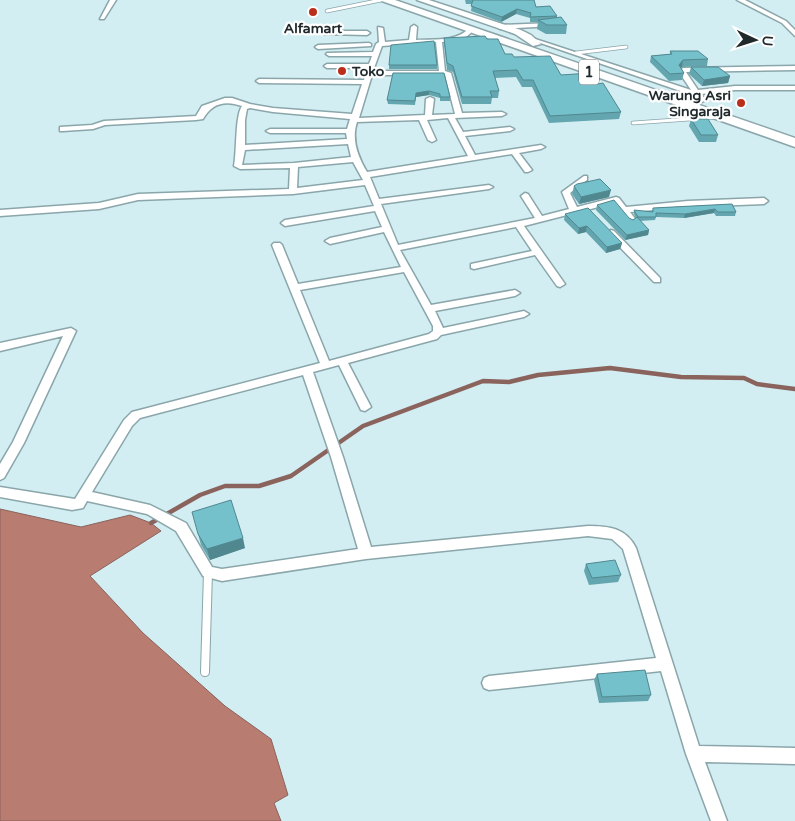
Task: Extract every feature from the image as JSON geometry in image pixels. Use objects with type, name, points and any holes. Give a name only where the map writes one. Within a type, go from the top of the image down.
[{"type":"highway","name":"1","points":[[383,0],[466,26],[718,117],[795,142]]},
{"type":"highway","name":"1","points":[[408,0],[454,13],[466,26],[532,40],[699,95],[795,132]]},
{"type":"street","points":[[102,18],[113,0]]},
{"type":"street","points":[[421,0],[532,40],[699,95],[726,88],[795,88]]},
{"type":"street","points":[[454,13],[455,0]]},
{"type":"street","points":[[740,0],[784,22],[795,34]]},
{"type":"street","points":[[500,27],[556,25]]},
{"type":"street","points":[[329,54],[459,38],[465,36],[466,26]]},
{"type":"street","points":[[412,43],[414,27]]},
{"type":"street","points":[[380,28],[378,48],[350,131],[351,141],[355,159],[366,179],[394,248],[428,309],[439,330],[438,332]]},
{"type":"street","points":[[326,33],[367,30],[369,45]]},
{"type":"street","points":[[439,41],[442,72]]},
{"type":"street","points":[[318,47],[369,45],[378,48]]},
{"type":"street","points":[[326,66],[449,73],[455,116],[460,134],[472,156]]},
{"type":"street","points":[[699,95],[682,72],[685,69],[795,68]]},
{"type":"street","points":[[259,81],[367,82]]},
{"type":"street","points":[[430,99],[425,118],[432,140]]},
{"type":"street","points":[[63,129],[104,123],[196,118],[200,117],[205,108],[225,100],[249,106],[355,118],[425,118],[502,114]]},
{"type":"street","points":[[249,106],[244,108],[242,113],[242,148],[238,166],[294,165],[355,159]]},
{"type":"street","points":[[460,134],[510,129]]},
{"type":"street","points":[[270,131],[350,131]]},
{"type":"street","points":[[242,148],[351,141]]},
{"type":"street","points":[[0,212],[99,206],[138,197],[293,191],[366,179],[472,156],[541,147]]},
{"type":"street","points":[[514,151],[528,170]]},
{"type":"street","points":[[293,191],[294,165]]},
{"type":"street","points":[[574,210],[566,192],[584,178]]},
{"type":"street","points":[[285,222],[489,187]]},
{"type":"street","points":[[525,196],[540,219]]},
{"type":"street","points":[[394,248],[518,224],[574,210],[589,211],[616,200],[632,220]]},
{"type":"street","points":[[625,210],[688,204],[764,201]]},
{"type":"street","points":[[518,224],[560,284]]},
{"type":"street","points":[[605,227],[657,280]]},
{"type":"street","points":[[330,241],[387,229]]},
{"type":"street","points":[[277,244],[326,365]]},
{"type":"street","points":[[474,266],[538,252]]},
{"type":"street","points":[[294,288],[407,269]]},
{"type":"street","points":[[428,309],[515,293]]},
{"type":"street","points":[[0,492],[72,505],[79,504],[86,496],[128,422],[136,415],[433,337],[438,332],[524,314]]},
{"type":"street","points":[[0,347],[71,331],[18,443],[0,475]]},
{"type":"street","points":[[342,361],[365,407]]},
{"type":"street","points":[[307,370],[327,434],[337,457],[366,553]]},
{"type":"street","points":[[86,496],[150,510],[181,527],[208,572],[227,574],[366,553],[588,531],[614,532],[625,539],[629,548],[664,664],[719,821]]},
{"type":"street","points":[[489,683],[664,664]]},
{"type":"street","points":[[694,754],[795,756]]},
{"type":"lane","points":[[326,11],[383,0]]},
{"type":"lane","points":[[576,53],[626,46]]},
{"type":"lane","points":[[633,123],[718,117]]},
{"type":"lane","points":[[205,672],[208,572]]},
{"type":"shaded area","points":[[0,509],[81,527],[130,515],[151,523],[161,531],[90,576],[143,633],[225,706],[271,739],[288,795],[274,803],[281,821],[0,821]]},
{"type":"building","points":[[473,0],[534,0],[536,7],[550,6],[557,16],[530,17],[531,13],[517,9],[502,17],[471,6]]},
{"type":"building","points":[[561,17],[567,25],[547,25],[538,20]]},
{"type":"building","points":[[485,36],[487,39],[498,39],[505,54],[512,54],[514,57],[550,56],[561,75],[590,73],[597,84],[603,83],[621,112],[550,116],[533,80],[523,80],[517,70],[493,71],[499,91],[490,91],[492,97],[462,97],[453,66],[447,63],[444,38]]},
{"type":"building","points":[[434,41],[437,65],[389,65],[391,45]]},
{"type":"building","points":[[670,51],[698,51],[708,59],[683,60],[679,65],[684,73],[670,74],[651,56],[672,54]]},
{"type":"building","points":[[691,67],[718,67],[730,76],[704,80]]},
{"type":"building","points":[[393,73],[444,73],[450,97],[440,97],[440,94],[429,91],[416,93],[415,101],[387,100]]},
{"type":"building","points":[[691,119],[708,119],[718,135],[701,135]]},
{"type":"building","points":[[600,179],[611,190],[581,197],[574,186],[577,184]]},
{"type":"building","points":[[614,200],[629,218],[633,220],[637,217],[649,230],[627,235],[597,205]]},
{"type":"building","points":[[732,204],[736,212],[718,212],[715,209],[685,214],[656,213],[656,217],[638,217],[634,210],[653,212],[653,208]]},
{"type":"building","points":[[588,208],[622,243],[607,247],[587,226],[579,228],[565,214]]},
{"type":"building","points":[[231,500],[243,538],[207,549],[198,534],[192,512]]},
{"type":"building","points":[[615,560],[621,575],[592,578],[586,564]]},
{"type":"building","points":[[645,670],[651,695],[602,697],[597,674]]},
{"type":"waterway","points":[[151,523],[200,495],[225,486],[259,486],[291,476],[363,426],[483,381],[509,382],[538,375],[610,368],[681,377],[744,378],[757,384],[795,389]]},
{"type":"place","name":"Alfamart","points":[[313,12]]},
{"type":"place","name":"Toko","points":[[342,71]]},
{"type":"place","name":"Warung Asri Singaraja","points":[[741,103]]}]
